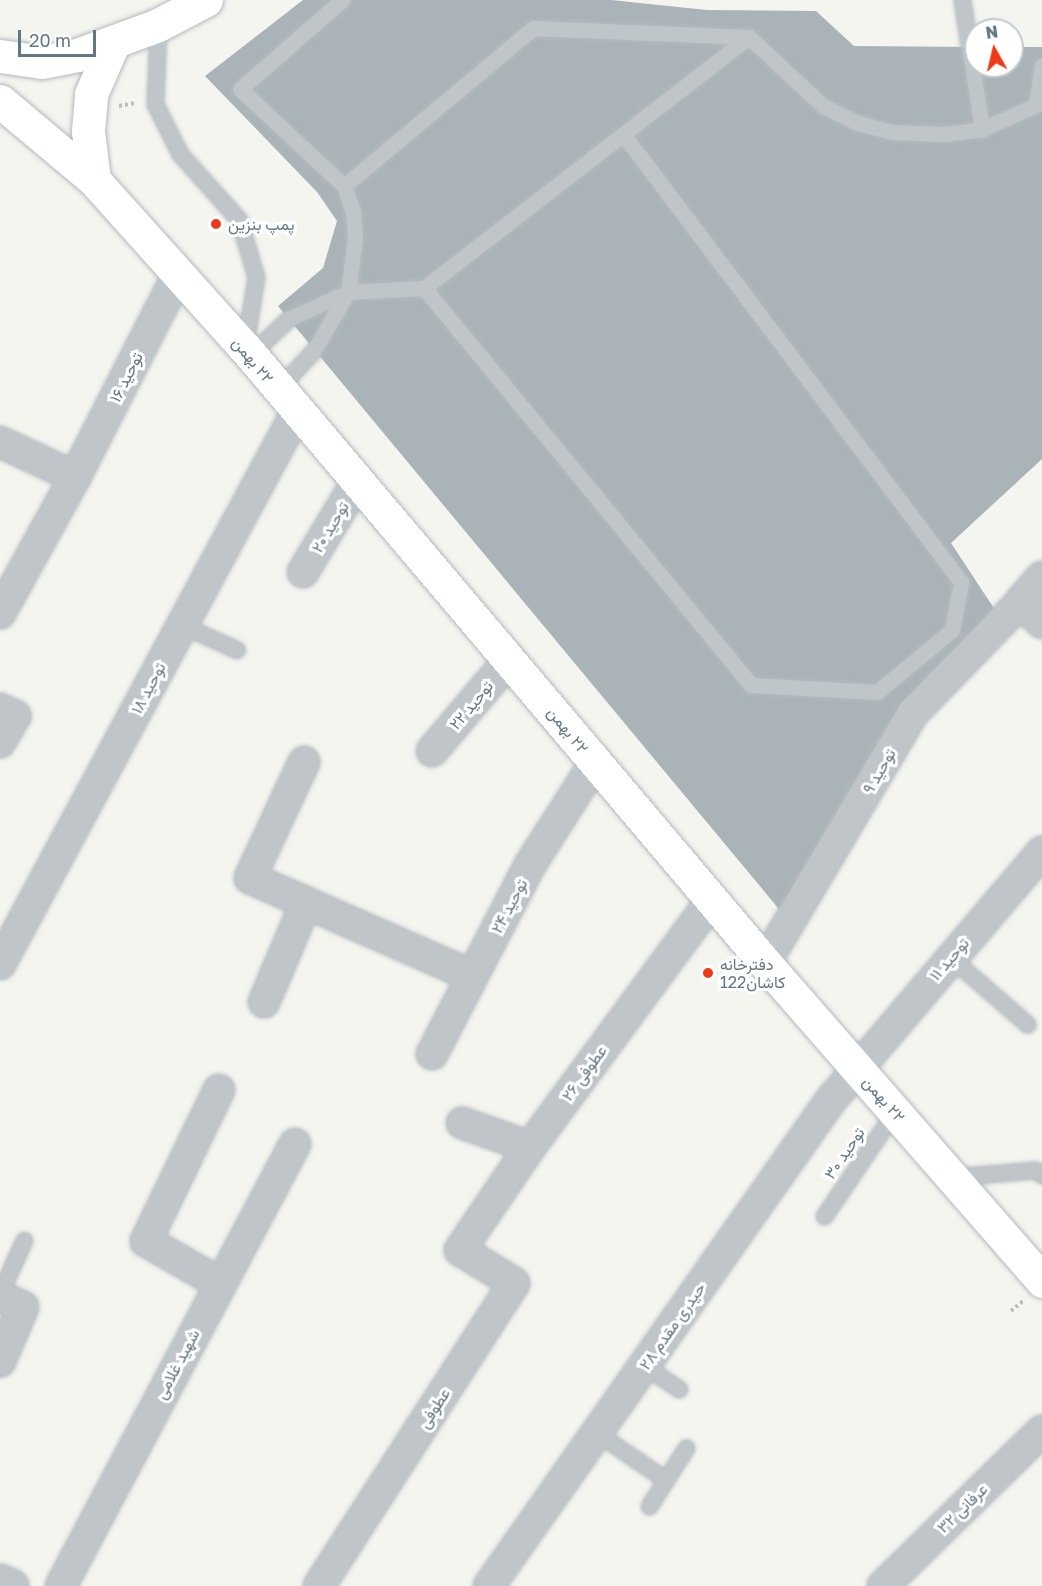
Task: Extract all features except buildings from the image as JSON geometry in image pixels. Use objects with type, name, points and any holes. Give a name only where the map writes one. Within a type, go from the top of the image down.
[{"type":"main road","points":[[0,56],[42,62],[113,44],[158,25],[206,0]]},
{"type":"main road","points":[[94,180],[88,131],[91,94],[113,44]]},
{"type":"main road","name":"٢٢ بهمن","points":[[0,101],[94,180],[177,277],[247,352],[510,659],[595,764],[713,899],[765,963],[1042,1281]]},
{"type":"street","name":"توحید ۱۶","points":[[0,613],[75,477],[177,277]]},
{"type":"street","name":"توحید ۱۸","points":[[0,964],[182,625],[287,401]]},
{"type":"street","points":[[0,442],[75,477]]},
{"type":"street","name":"توحید ۲۰","points":[[303,573],[357,482]]},
{"type":"street","name":"توحید ۹","points":[[765,963],[913,713],[1035,600]]},
{"type":"street","name":"توحید ۲۲","points":[[432,751],[510,659]]},
{"type":"street","points":[[0,709],[15,716],[0,742]]},
{"type":"street","points":[[304,762],[250,878],[472,976]]},
{"type":"street","name":"توحید ۲۴","points":[[432,1054],[530,864],[595,764]]},
{"type":"street","name":"توحید ۱۱","points":[[856,1067],[1040,857]]},
{"type":"street","name":"عطوفی ۲۶","points":[[460,1250],[530,1147],[713,899]]},
{"type":"street","points":[[264,1002],[306,903]]},
{"type":"street","name":"حیدری مقدم ۲۸","points":[[489,1586],[856,1067]]},
{"type":"street","points":[[219,1090],[146,1241],[219,1282]]},
{"type":"street","points":[[462,1123],[530,1147]]},
{"type":"street","name":"شهید غلامی","points":[[61,1586],[219,1282],[295,1144]]},
{"type":"street","name":"عطوفی","points":[[319,1586],[514,1283],[460,1250]]},
{"type":"street","points":[[0,1295],[24,1307],[0,1361]]},
{"type":"street","name":"عرفانی ۳۲","points":[[883,1586],[1042,1431]]},
{"type":"street","points":[[0,1581],[11,1586]]},
{"type":"lane","points":[[287,401],[348,292],[355,238],[353,212],[344,186],[240,89],[342,0]]},
{"type":"lane","points":[[962,0],[982,129]]},
{"type":"lane","points":[[158,25],[155,104],[180,154],[239,220],[256,277],[247,352]]},
{"type":"lane","points":[[344,186],[532,28],[749,37],[823,106],[858,123],[891,132],[944,134],[982,129],[1036,105],[1042,65]]},
{"type":"lane","points":[[247,352],[288,318],[348,292],[423,288],[749,37]]},
{"type":"lane","points":[[423,288],[751,685],[877,692],[952,630],[961,582],[623,134]]},
{"type":"lane","points":[[182,625],[237,650]]},
{"type":"lane","points":[[951,958],[1027,1024]]},
{"type":"lane","name":"توحید ۳۰","points":[[824,1216],[895,1111]]},
{"type":"lane","points":[[952,1177],[1036,1170],[1042,1175]]},
{"type":"lane","points":[[0,1295],[24,1240]]},
{"type":"lane","points":[[645,1366],[679,1389]]},
{"type":"lane","points":[[597,1433],[666,1480]]},
{"type":"lane","points":[[649,1506],[686,1448]]},
{"type":"place","name":"پمپ بنزین","points":[[216,224]]},
{"type":"place","name":"دفترخانه 122کاشان","points":[[708,973]]}]
